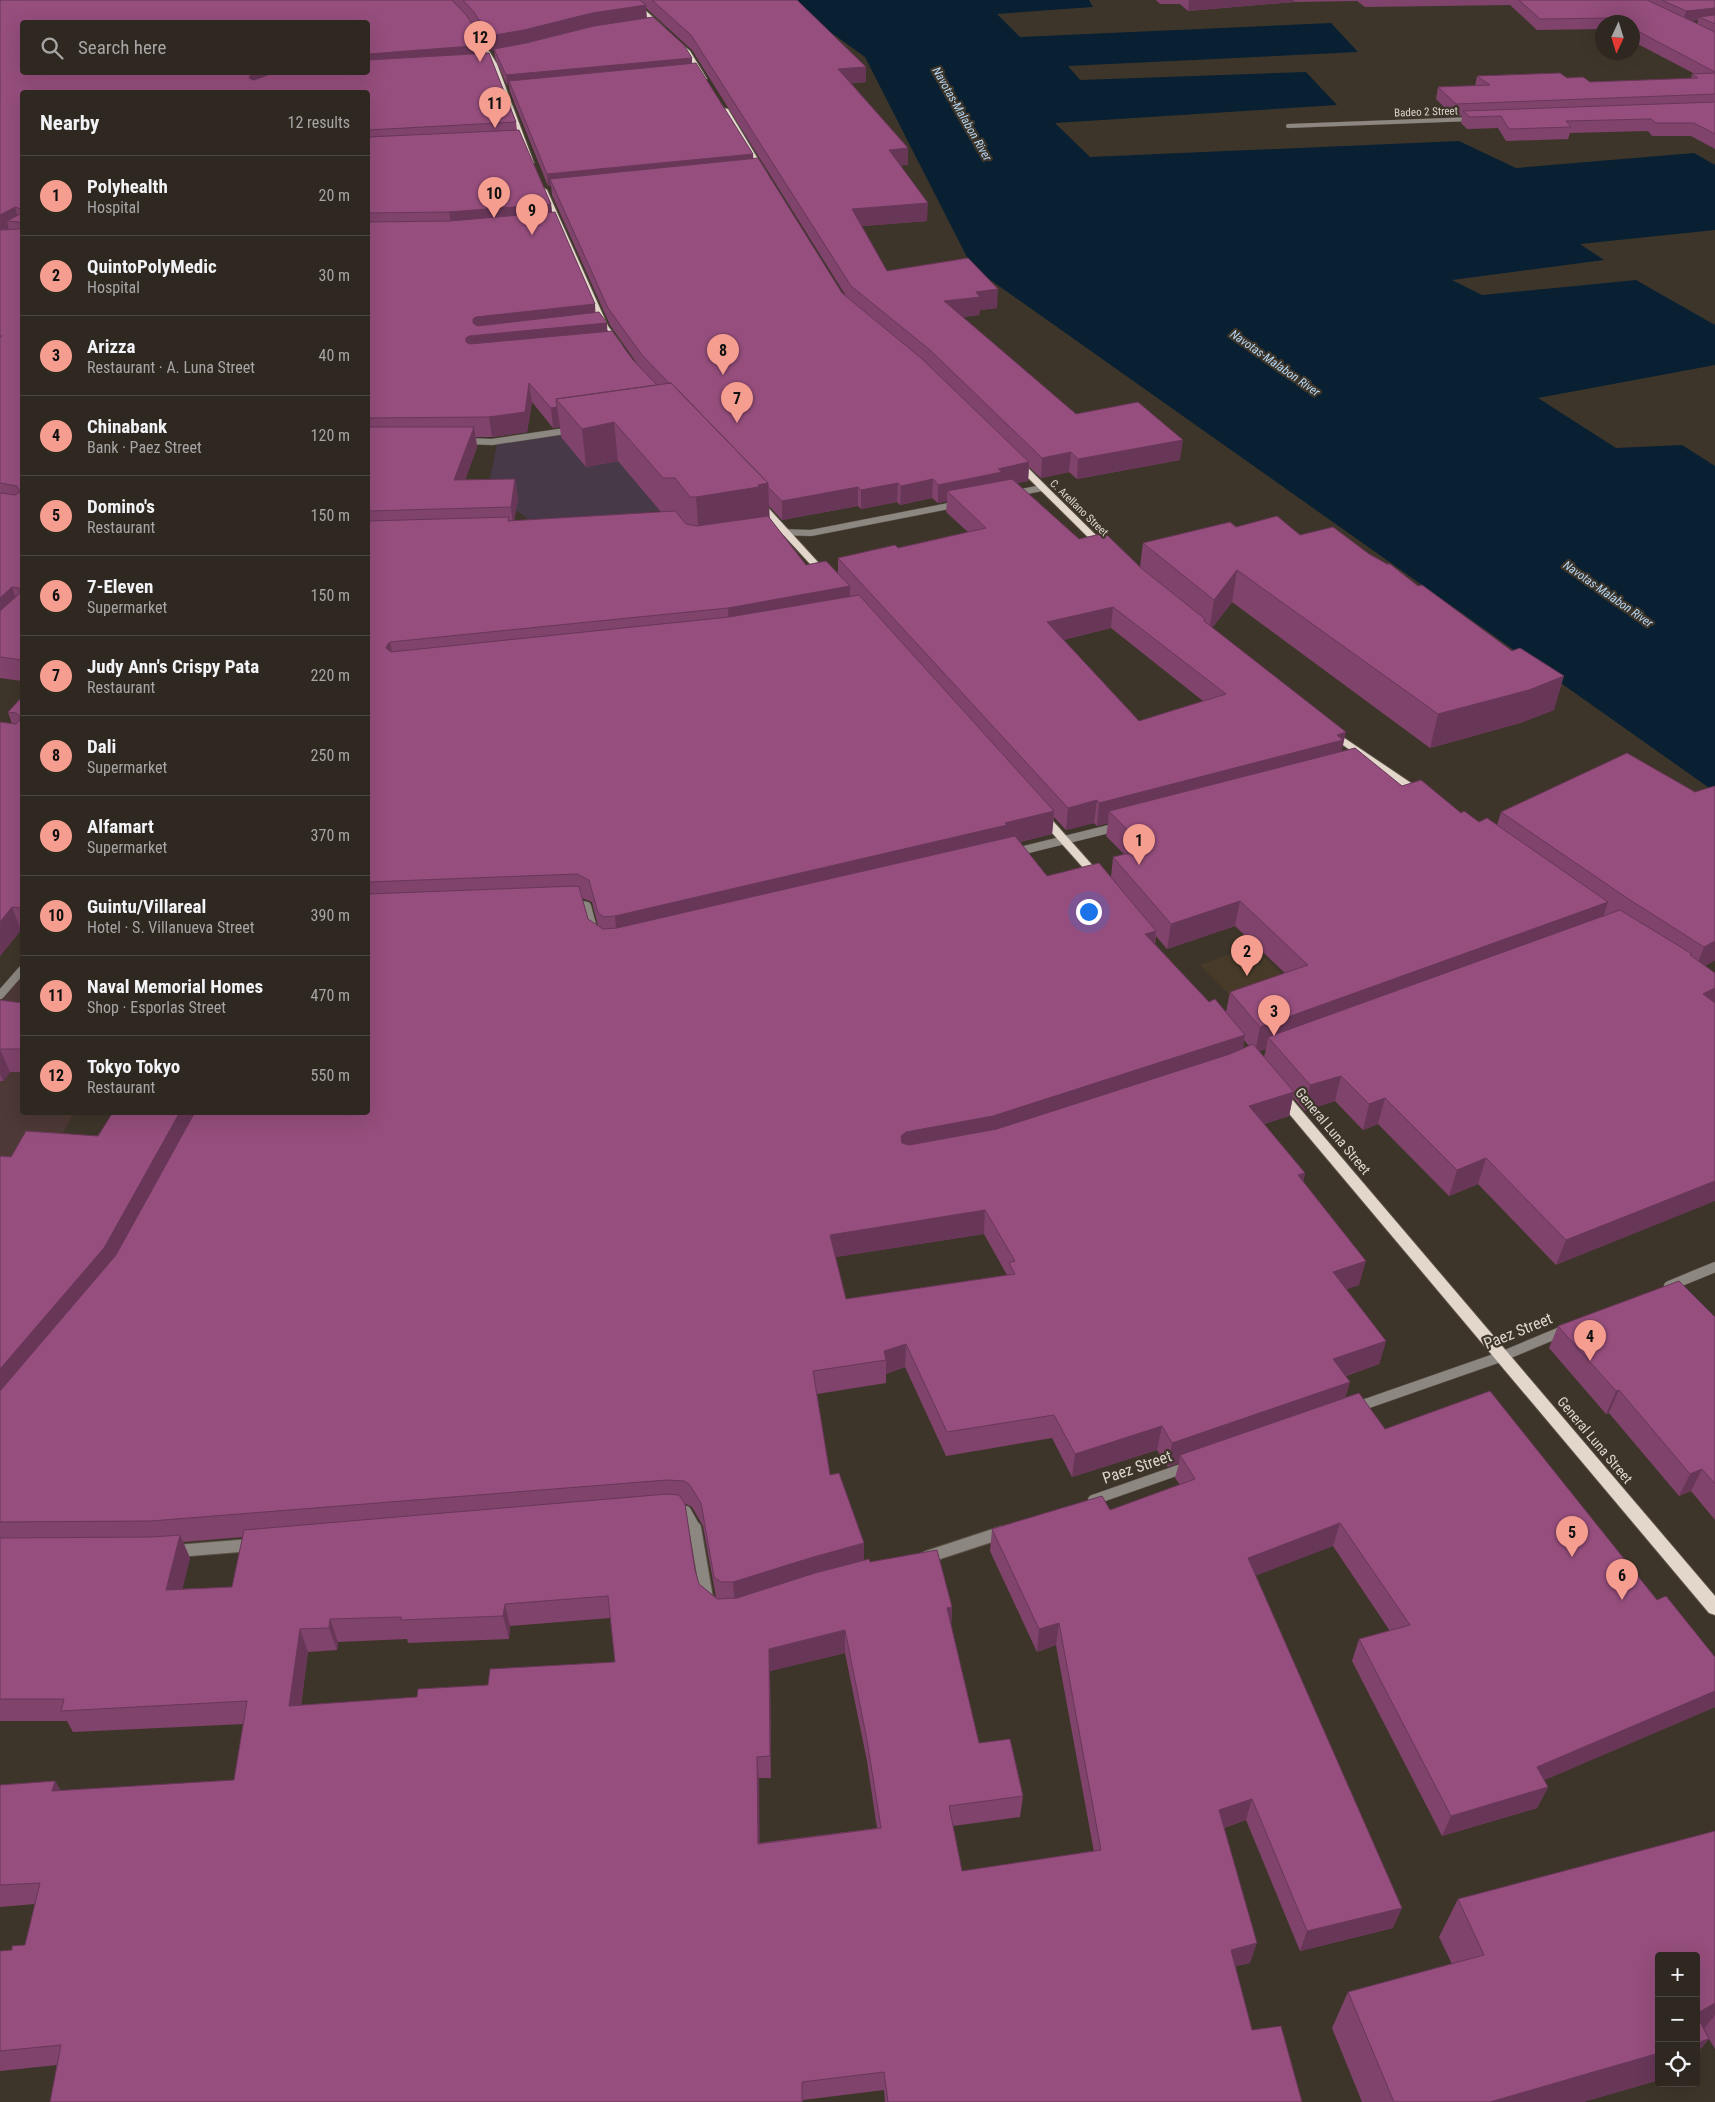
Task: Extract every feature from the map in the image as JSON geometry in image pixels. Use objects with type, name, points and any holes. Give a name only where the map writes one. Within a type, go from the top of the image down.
[{"type":"main road","points":[[632,0],[688,52],[695,70],[710,86]]},
{"type":"main road","points":[[472,28],[490,55],[522,143],[534,167]]},
{"type":"main road","points":[[720,102],[759,170],[773,186]]},
{"type":"main road","points":[[541,183],[549,190],[560,225],[604,326],[624,353]]},
{"type":"main road","name":"C. Arellano Street","points":[[1008,453],[1110,553]]},
{"type":"main road","points":[[754,498],[833,583]]},
{"type":"main road","points":[[1327,728],[1367,762],[1429,800]]},
{"type":"main road","points":[[1035,807],[1066,840],[1104,886]]},
{"type":"main road","name":"General Luna Street","points":[[1271,1083],[1715,1608]]},
{"type":"street","points":[[646,23],[655,22]]},
{"type":"street","points":[[490,55],[499,54]]},
{"type":"street","points":[[485,65],[494,64]]},
{"type":"street","name":"Badeo 2 Street","points":[[1288,126],[1474,119]]},
{"type":"street","points":[[550,226],[560,225]]},
{"type":"street","points":[[595,327],[604,326]]},
{"type":"street","points":[[609,346],[618,345]]},
{"type":"street","points":[[463,442],[492,442],[579,429]]},
{"type":"street","points":[[1004,496],[1042,488]]},
{"type":"street","points":[[769,532],[812,533],[965,503]]},
{"type":"street","points":[[1007,854],[1123,825]]},
{"type":"street","points":[[561,904],[580,903],[587,906],[596,940]]},
{"type":"street","points":[[0,995],[20,972]]},
{"type":"street","points":[[1662,1289],[1715,1267]]},
{"type":"street","name":"Paez Street","points":[[1342,1412],[1502,1356],[1573,1326]]},
{"type":"street","name":"Paez Street","points":[[1078,1505],[1201,1462]]},
{"type":"street","points":[[661,1510],[686,1511],[695,1525],[705,1591],[709,1604],[714,1608]]},
{"type":"street","points":[[918,1559],[946,1552],[1012,1528]]},
{"type":"street","points":[[162,1552],[260,1544]]},
{"type":"shaded area","points":[[646,420],[667,510],[535,524],[488,490],[497,443]]},
{"type":"shaded area","points":[[1253,946],[1296,988],[1241,1007],[1200,965]]},
{"type":"shaded area","points":[[20,978],[20,1115],[73,1115],[0,1247],[0,1001]]},
{"type":"water","name":"Navotas-Malabon River","points":[[794,0],[1089,0],[1093,7],[997,14],[1020,37],[1331,23],[1358,52],[1068,66],[1080,80],[1306,72],[1337,105],[1055,123],[1090,157],[1459,141],[1516,168],[1694,153],[1715,165],[1715,230],[1580,244],[1604,260],[1452,280],[1482,295],[1636,280],[1715,325],[1715,365],[1538,398],[1616,448],[1682,445],[1715,466],[1715,792],[972,267],[865,57],[790,3]]},
{"type":"building","points":[[0,0],[452,0],[467,16],[485,45],[370,54],[370,20],[20,20],[20,75],[251,75],[249,78],[254,80],[268,75],[370,75],[370,60],[489,53],[516,122],[370,130],[370,90],[20,90],[20,209],[15,207],[0,215]]},
{"type":"building","points":[[463,0],[640,0],[646,5],[592,13],[524,30],[489,36],[474,12]]},
{"type":"building","points":[[652,0],[797,0],[866,67],[838,69],[908,148],[889,150],[928,203],[852,209],[887,271],[968,258],[998,289],[976,292],[980,297],[944,301],[1076,414],[1138,402],[1183,440],[1078,459],[1071,452],[1042,458],[930,350],[851,286],[691,35]]},
{"type":"building","points":[[1519,0],[1647,0],[1715,32],[1715,72],[1640,32],[1640,15],[1595,15],[1595,18],[1540,19]]},
{"type":"building","points":[[1662,0],[1715,0],[1715,8],[1686,11]]},
{"type":"building","points":[[1715,15],[1715,24],[1699,17]]},
{"type":"building","points":[[653,17],[684,45],[692,58],[506,75],[494,49],[594,26]]},
{"type":"building","points":[[696,63],[753,154],[547,174],[509,81]]},
{"type":"building","points":[[1560,73],[1567,78],[1583,77],[1590,82],[1698,78],[1692,74],[1715,73],[1715,94],[1456,104],[1438,87],[1490,85],[1477,76]]},
{"type":"building","points":[[1715,102],[1715,134],[1694,123],[1656,123],[1651,119],[1566,121],[1571,127],[1509,129],[1501,116],[1470,117],[1463,111]]},
{"type":"building","points":[[519,130],[551,204],[449,212],[370,213],[370,137]]},
{"type":"building","points":[[758,158],[842,293],[921,358],[1029,462],[998,469],[1002,472],[938,485],[933,479],[901,486],[898,483],[861,490],[858,487],[782,501],[768,487],[768,483],[642,355],[608,308],[550,179]]},
{"type":"building","points":[[555,212],[595,304],[476,317],[473,319],[473,323],[477,326],[599,312],[607,323],[469,336],[466,338],[466,342],[470,344],[612,331],[633,360],[657,385],[556,399],[557,407],[551,408],[529,383],[525,412],[489,417],[370,418],[370,222],[450,221]]},
{"type":"building","points":[[20,214],[20,224],[19,222],[7,221]]},
{"type":"building","points":[[20,228],[20,492],[17,486],[0,483],[0,337],[2,336],[0,336],[0,230]]},
{"type":"building","points":[[671,383],[768,483],[758,485],[759,487],[690,497],[675,478],[663,478],[614,422],[582,429],[556,399]]},
{"type":"building","points":[[370,427],[474,427],[454,480],[515,479],[511,507],[370,511]]},
{"type":"building","points":[[1012,479],[1079,539],[1105,533],[1141,568],[1205,619],[1204,621],[1346,732],[1337,735],[1343,740],[1099,803],[1097,800],[1068,808],[838,558],[895,545],[898,548],[986,528],[947,491]],"holes":[[[1113,607],[1226,694],[1139,721],[1047,622]]]},
{"type":"building","points":[[20,492],[20,660],[0,657],[0,611],[19,594],[19,588],[12,587],[0,598],[0,493],[15,495]]},
{"type":"building","points":[[675,511],[686,524],[697,526],[768,516],[806,565],[826,561],[850,586],[728,608],[390,642],[386,648],[391,652],[729,617],[859,595],[1054,811],[1005,823],[1007,825],[615,916],[604,917],[598,913],[589,880],[577,874],[370,882],[370,521],[509,517],[508,521]]},
{"type":"building","points":[[1277,516],[1300,535],[1333,527],[1369,554],[1390,564],[1418,586],[1422,585],[1512,651],[1520,648],[1564,676],[1529,690],[1438,714],[1237,570],[1214,600],[1143,543],[1230,522],[1236,527]]},
{"type":"building","points":[[20,699],[20,716],[16,713],[8,712]]},
{"type":"building","points":[[20,720],[20,908],[12,907],[0,922],[0,722],[16,724]]},
{"type":"building","points":[[1355,748],[1402,786],[1421,780],[1461,813],[1464,811],[1479,822],[1487,818],[1608,902],[1260,1027],[1230,992],[1308,965],[1240,901],[1171,924],[1113,857],[1146,849],[1109,811]]},
{"type":"building","points":[[1627,753],[1695,792],[1715,786],[1715,941],[1704,947],[1627,898],[1501,812]]},
{"type":"building","points":[[1015,836],[1047,876],[1099,863],[1156,931],[1145,934],[1209,1002],[1215,999],[1245,1035],[993,1116],[906,1132],[901,1136],[902,1143],[909,1145],[997,1129],[1230,1054],[1253,1044],[1294,1092],[1249,1106],[1305,1173],[1298,1175],[1366,1261],[1333,1272],[1386,1341],[1333,1359],[1350,1382],[1172,1443],[1162,1426],[1075,1454],[1054,1415],[947,1432],[906,1344],[884,1351],[886,1360],[813,1371],[830,1475],[839,1473],[864,1543],[733,1582],[721,1582],[714,1577],[701,1503],[689,1484],[684,1481],[667,1480],[151,1521],[0,1522],[0,1391],[116,1255],[193,1115],[370,1115],[370,894],[576,886],[579,887],[588,919],[603,929],[617,928]],"holes":[[[985,1210],[1015,1261],[1009,1263],[1015,1274],[846,1299],[830,1235]]]},
{"type":"building","points":[[1620,910],[1692,954],[1690,955],[1715,973],[1715,988],[1703,994],[1715,1003],[1715,1181],[1566,1240],[1486,1158],[1457,1170],[1385,1098],[1369,1104],[1341,1076],[1310,1085],[1268,1037]]},
{"type":"building","points":[[0,1000],[20,1003],[20,1049],[0,1049]]},
{"type":"building","points":[[111,1115],[178,1115],[104,1248],[0,1369],[0,1156],[11,1157],[26,1131],[98,1136]]},
{"type":"building","points":[[1679,1281],[1715,1317],[1715,1484],[1702,1469],[1690,1474],[1619,1390],[1616,1391],[1558,1326]]},
{"type":"building","points":[[1490,1391],[1657,1600],[1666,1596],[1715,1657],[1715,1691],[1537,1767],[1548,1787],[1451,1816],[1359,1639],[1410,1625],[1340,1523],[1248,1558],[1402,1908],[1307,1931],[1252,1799],[1219,1810],[1257,1943],[1231,1950],[1252,2030],[1281,2026],[1302,2102],[888,2102],[884,2072],[802,2082],[802,2102],[50,2102],[61,2045],[0,2051],[0,1951],[12,1950],[12,1946],[25,1945],[40,1883],[0,1885],[0,1785],[55,1781],[52,1791],[234,1780],[247,1701],[61,1711],[64,1699],[0,1699],[0,1538],[152,1537],[180,1535],[166,1590],[232,1587],[244,1530],[667,1494],[679,1495],[685,1504],[695,1570],[699,1584],[717,1599],[737,1598],[815,1573],[869,1559],[870,1562],[937,1550],[952,1607],[947,1608],[979,1743],[1010,1739],[1023,1796],[949,1806],[962,1871],[1101,1850],[1059,1623],[1039,1629],[992,1529],[1102,1496],[1110,1510],[1195,1479],[1180,1455],[1359,1393],[1385,1429]],"holes":[[[608,1596],[615,1662],[490,1669],[488,1685],[418,1689],[417,1697],[289,1706],[300,1629],[329,1628],[330,1619],[401,1617],[401,1620],[503,1616],[505,1604]],[[845,1630],[867,1740],[881,1828],[758,1844],[757,1757],[770,1756],[769,1649]]]},
{"type":"building","points":[[1715,1831],[1715,2003],[1700,2012],[1700,1952],[1655,1952],[1655,2054],[1490,2102],[1394,2102],[1348,1992],[1484,1955],[1458,1899]]},
{"type":"building","points":[[1700,2022],[1709,2039],[1700,2042]]},
{"type":"place","name":"Tokyo Tokyo","points":[[480,62]]},
{"type":"place","name":"Naval Memorial Homes","points":[[495,128]]},
{"type":"place","name":"Guintu/Villareal","points":[[494,218]]},
{"type":"place","name":"Alfamart","points":[[532,235]]},
{"type":"place","name":"Dali","points":[[723,375]]},
{"type":"place","name":"Judy Ann's Crispy Pata","points":[[737,423]]},
{"type":"place","name":"Polyhealth","points":[[1139,865]]},
{"type":"place","name":"QuintoPolyMedic","points":[[1247,976]]},
{"type":"place","name":"Arizza","points":[[1274,1036]]},
{"type":"place","name":"Chinabank","points":[[1590,1361]]},
{"type":"place","name":"Domino's","points":[[1572,1557]]},
{"type":"place","name":"7-Eleven","points":[[1622,1600]]}]
